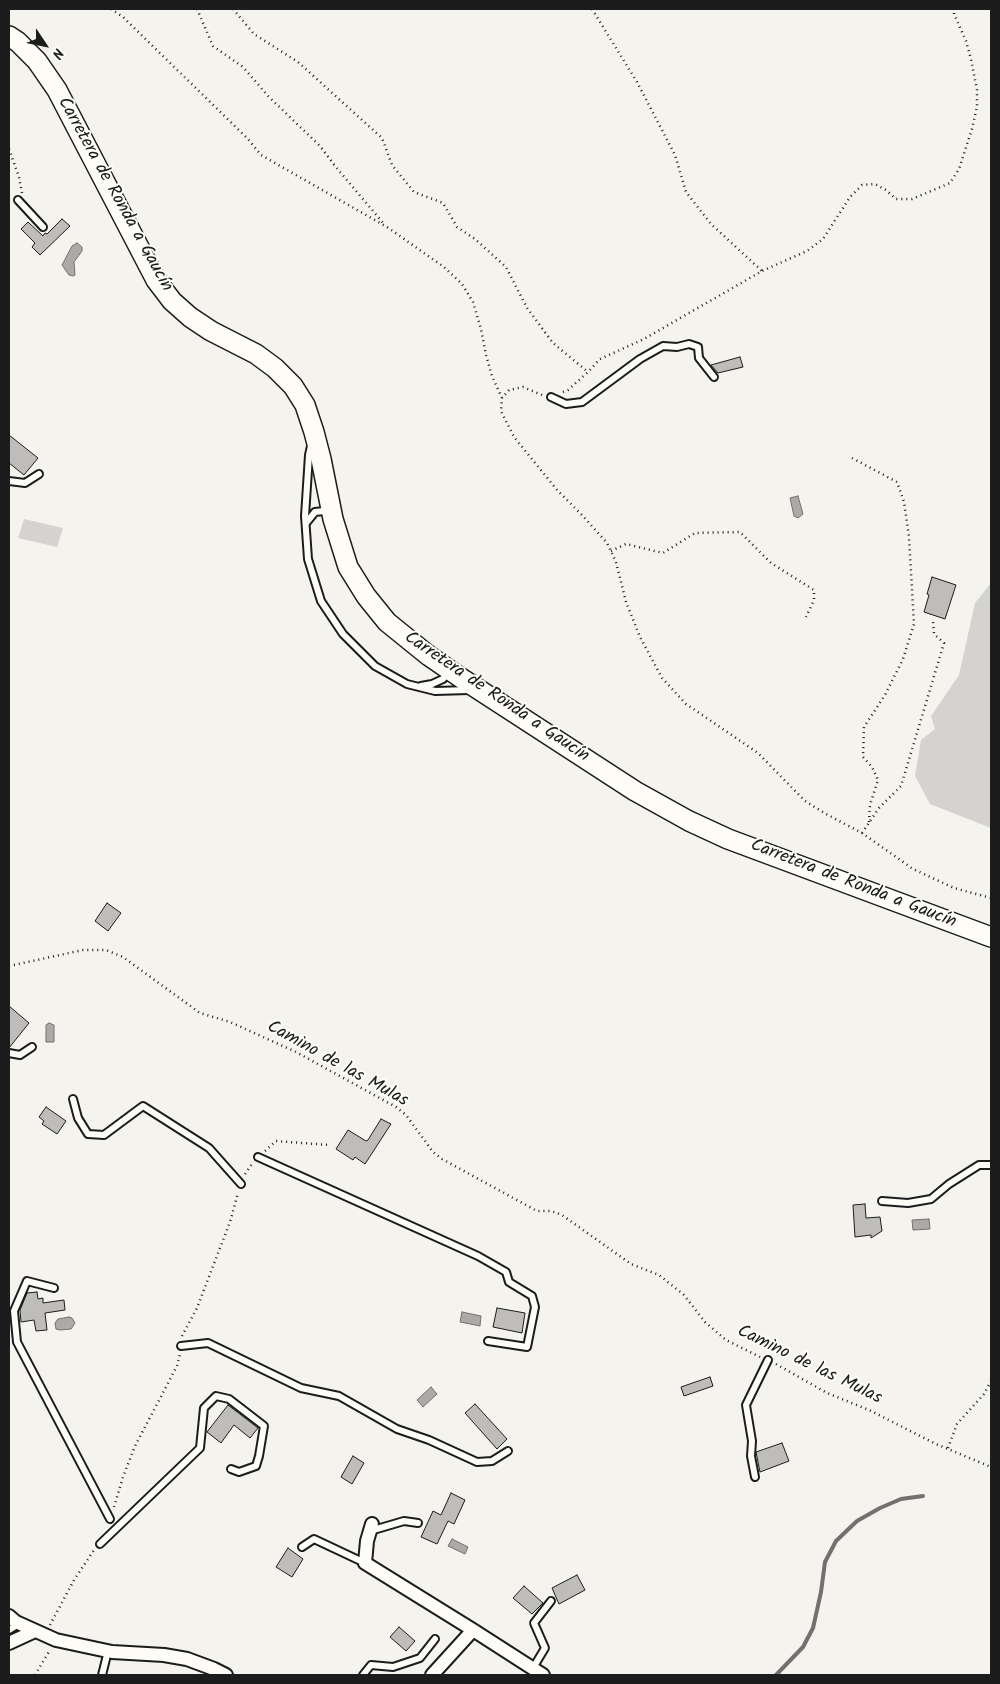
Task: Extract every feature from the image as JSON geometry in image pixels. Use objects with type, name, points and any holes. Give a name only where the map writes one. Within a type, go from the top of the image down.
[{"type":"main road","name":"Carretera de Ronda a Gaucín","points":[[9,36],[18,42],[37,61],[57,90],[156,280],[172,301],[190,317],[211,331],[256,354],[275,368],[292,386],[304,405],[314,432],[333,519],[348,567],[366,596],[387,622],[407,640],[447,669],[635,791],[689,821],[728,838],[991,937]]},
{"type":"street","points":[[371,1527],[367,1541],[365,1563],[538,1672]]},
{"type":"street","points":[[9,1616],[14,1627],[45,1636],[108,1651],[164,1655],[187,1659],[214,1668],[226,1675]]},
{"type":"street","points":[[432,1675],[473,1630]]},
{"type":"street","points":[[9,1643],[45,1636]]},
{"type":"lane","points":[[18,200],[43,227]]},
{"type":"lane","points":[[551,397],[566,404],[582,402],[640,359],[663,346],[676,347],[688,344],[698,347],[699,358],[714,377]]},
{"type":"lane","points":[[314,432],[309,455],[306,523],[308,559],[321,601],[338,628],[375,666],[407,684],[435,691],[468,690],[484,693]]},
{"type":"lane","points":[[9,481],[25,483],[39,474]]},
{"type":"lane","points":[[306,523],[315,512],[324,511],[333,519]]},
{"type":"lane","points":[[415,686],[432,684],[443,679],[448,673],[447,669]]},
{"type":"lane","points":[[9,1054],[20,1055],[32,1046]]},
{"type":"lane","points":[[73,1099],[78,1118],[88,1134],[104,1135],[143,1106],[209,1148],[241,1184]]},
{"type":"lane","points":[[258,1157],[478,1256],[506,1272],[509,1282],[532,1296],[535,1307],[527,1347],[488,1341]]},
{"type":"lane","points":[[882,1201],[908,1203],[931,1199],[949,1184],[978,1165],[991,1165]]},
{"type":"lane","points":[[54,1288],[27,1281],[14,1311],[17,1342],[110,1519]]},
{"type":"lane","points":[[181,1346],[208,1343],[301,1388],[339,1396],[397,1429],[429,1440],[477,1462],[492,1461],[508,1451]]},
{"type":"lane","points":[[755,1477],[746,1405],[768,1360]]},
{"type":"lane","points":[[100,1544],[200,1448],[204,1408],[216,1396],[229,1399],[264,1426],[260,1456],[256,1466],[239,1472],[231,1469]]},
{"type":"lane","points":[[371,1527],[404,1521],[418,1523]]},
{"type":"lane","points":[[302,1548],[314,1539],[365,1563]]},
{"type":"lane","points":[[538,1672],[545,1648],[534,1623],[550,1601]]},
{"type":"lane","points":[[363,1675],[371,1665],[393,1667],[420,1658],[435,1639]]},
{"type":"lane","points":[[102,1675],[108,1651]]},
{"type":"path","points":[[111,9],[123,16],[248,139],[261,155],[387,227],[444,267],[462,284],[473,302],[492,376],[502,398],[501,411],[514,437],[558,492],[582,514],[607,543],[616,562],[626,602],[640,636],[662,678],[686,704],[758,753],[805,801],[862,833],[913,870],[954,888],[991,898]]},
{"type":"path","points":[[197,9],[213,46],[243,66],[269,97],[320,146],[387,227]]},
{"type":"path","points":[[233,9],[254,34],[298,62],[382,138],[392,165],[414,192],[443,203],[457,227],[475,239],[506,267],[527,308],[553,344],[588,372]]},
{"type":"path","points":[[592,9],[636,82],[676,155],[686,192],[711,224],[762,271]]},
{"type":"path","points":[[502,398],[509,390],[523,387],[551,397],[568,390],[600,359],[644,339],[762,271],[807,252],[822,239],[850,197],[862,185],[875,184],[886,190],[896,199],[912,199],[950,183],[959,169],[977,108],[977,90],[971,59],[966,41],[954,14],[954,9]]},
{"type":"path","points":[[9,149],[23,198],[18,200]]},
{"type":"path","points":[[852,458],[897,482],[902,495],[908,537],[914,624],[903,659],[885,696],[864,727],[863,757],[872,767],[878,780],[870,805],[869,822]]},
{"type":"path","points":[[611,551],[626,544],[663,553],[695,533],[740,532],[771,563],[814,590],[814,600],[806,616]]},
{"type":"path","points":[[862,833],[879,808],[901,786],[944,643],[934,634],[934,621]]},
{"type":"path","name":"Camino de las Mulas","points":[[9,966],[83,950],[106,950],[123,957],[200,1013],[230,1022],[296,1052],[396,1107],[406,1115],[433,1152],[442,1159],[537,1211],[551,1211],[562,1215],[631,1264],[659,1275],[678,1290],[705,1322],[726,1340],[768,1360],[827,1393],[869,1410],[936,1444],[991,1467]]},
{"type":"path","points":[[110,1519],[135,1446],[177,1366],[182,1335],[197,1308],[230,1222],[241,1184],[248,1168],[276,1141],[329,1145]]},
{"type":"path","points":[[948,1448],[957,1424],[984,1394],[991,1381]]},
{"type":"path","points":[[35,1675],[45,1636],[74,1580],[100,1544]]},
{"type":"shaded area","points":[[77,243],[82,247],[82,251],[74,262],[75,275],[73,276],[69,275],[62,265],[72,246]]},
{"type":"shaded area","points":[[798,496],[803,514],[798,518],[794,516],[790,498]]},
{"type":"shaded area","points":[[24,519],[63,528],[57,547],[18,538]]},
{"type":"shaded area","points":[[991,583],[991,828],[930,804],[915,776],[921,740],[935,729],[931,716],[959,675],[975,603]]},
{"type":"shaded area","points":[[49,1023],[54,1025],[54,1042],[46,1042],[46,1025]]},
{"type":"shaded area","points":[[929,1219],[930,1229],[913,1230],[912,1220]]},
{"type":"shaded area","points":[[462,1312],[481,1316],[480,1326],[460,1322]]},
{"type":"shaded area","points":[[69,1317],[75,1323],[71,1329],[56,1329],[55,1323],[58,1319]]},
{"type":"shaded area","points":[[431,1387],[437,1394],[423,1407],[417,1400]]},
{"type":"shaded area","points":[[452,1539],[468,1547],[465,1554],[448,1546]]},
{"type":"building","points":[[62,219],[70,226],[40,255],[32,247],[35,243],[21,229],[28,222],[43,236]]},
{"type":"building","points":[[740,357],[743,367],[718,373],[711,365]]},
{"type":"building","points":[[9,435],[38,458],[24,475],[9,463]]},
{"type":"building","points":[[932,577],[956,585],[945,619],[924,612]]},
{"type":"building","points":[[107,903],[121,913],[108,931],[95,921]]},
{"type":"building","points":[[9,1006],[29,1023],[9,1048]]},
{"type":"building","points":[[46,1107],[66,1121],[57,1134],[42,1124],[44,1121],[39,1117]]},
{"type":"building","points":[[381,1119],[391,1124],[365,1164],[355,1157],[353,1160],[336,1149],[348,1130],[366,1141],[368,1140]]},
{"type":"building","points":[[865,1204],[866,1218],[880,1217],[882,1231],[871,1238],[871,1235],[855,1237],[853,1205]]},
{"type":"building","points":[[37,1292],[38,1299],[43,1298],[43,1303],[64,1300],[65,1310],[45,1313],[47,1330],[36,1331],[34,1320],[21,1322],[20,1310],[27,1293]]},
{"type":"building","points":[[497,1308],[525,1313],[522,1333],[493,1327]]},
{"type":"building","points":[[710,1377],[713,1386],[684,1396],[681,1387]]},
{"type":"building","points":[[475,1404],[507,1439],[497,1449],[465,1413]]},
{"type":"building","points":[[228,1405],[258,1428],[250,1438],[234,1425],[221,1443],[207,1432]]},
{"type":"building","points":[[782,1443],[789,1461],[760,1472],[756,1452]]},
{"type":"building","points":[[353,1456],[364,1463],[352,1484],[341,1477]]},
{"type":"building","points":[[451,1493],[465,1500],[454,1524],[448,1521],[437,1544],[421,1537],[433,1511],[441,1515]]},
{"type":"building","points":[[288,1548],[303,1559],[292,1577],[276,1567]]},
{"type":"building","points":[[577,1575],[585,1590],[559,1604],[552,1588]]},
{"type":"building","points":[[524,1586],[543,1603],[532,1614],[513,1598]]},
{"type":"building","points":[[399,1627],[415,1641],[406,1651],[390,1637]]},
{"type":"waterway","points":[[776,1675],[803,1647],[813,1628],[825,1562],[836,1541],[857,1521],[880,1508],[901,1499],[923,1496]]}]
